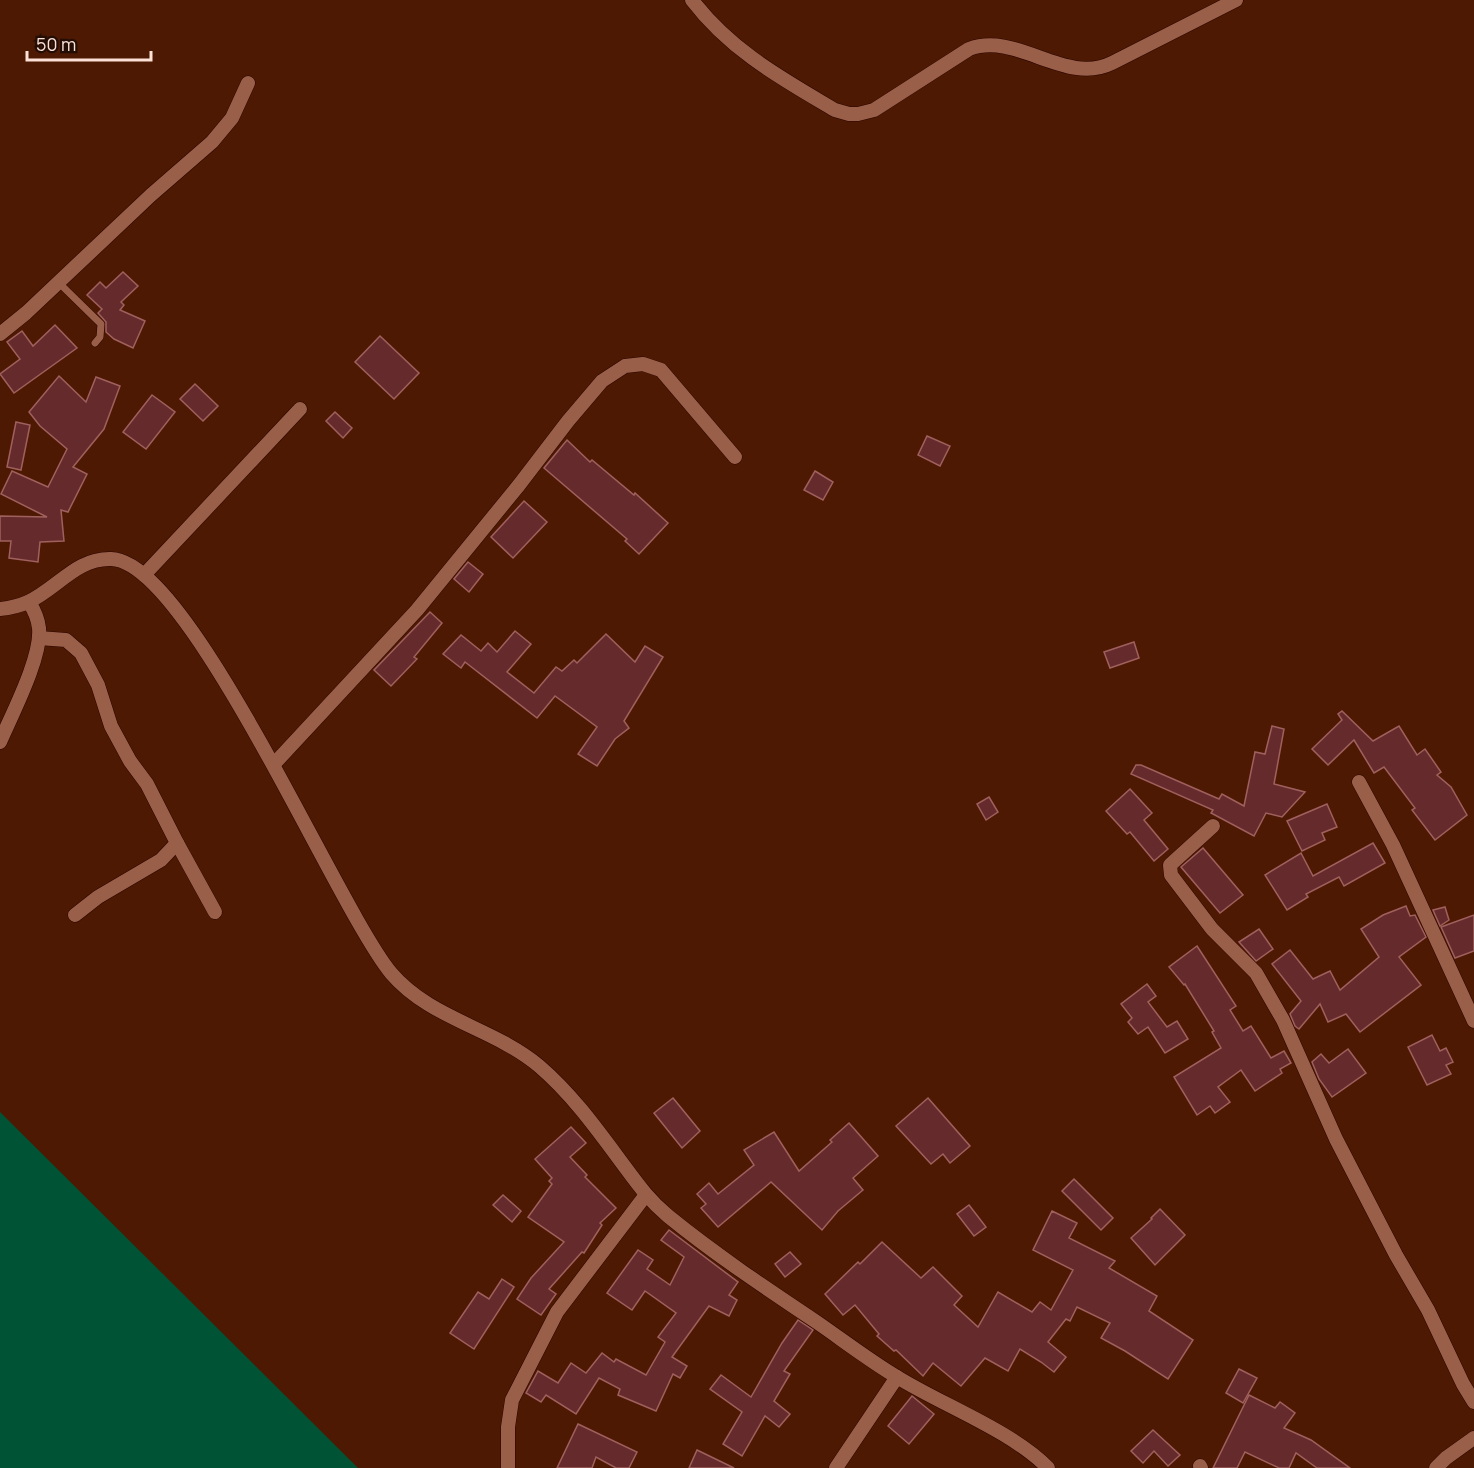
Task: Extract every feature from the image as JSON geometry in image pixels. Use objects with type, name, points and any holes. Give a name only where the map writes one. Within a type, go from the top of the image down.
[{"type":"street","points":[[692,0],[722,35],[761,66],[835,111],[849,114],[868,113],[886,104],[977,46],[1000,46],[1084,69],[1095,69],[1112,63],[1236,0]]},
{"type":"street","points":[[0,334],[212,142],[232,118],[248,83]]},
{"type":"street","points":[[274,764],[417,610],[602,381],[625,366],[643,364],[661,370],[735,457]]},
{"type":"street","points":[[144,575],[300,409]]},
{"type":"street","points":[[0,609],[29,602],[79,566],[97,560],[122,560],[136,566],[163,594],[193,632],[274,764],[373,947],[392,974],[408,990],[432,1007],[510,1045],[538,1065],[568,1094],[645,1196],[759,1284],[897,1377],[1004,1436],[1039,1459],[1048,1468]]},
{"type":"street","points":[[0,741],[27,681],[39,638],[37,616],[29,602]]},
{"type":"street","points":[[39,638],[66,640],[81,653],[98,685],[111,726],[130,761],[147,784],[215,912]]},
{"type":"street","points":[[1359,782],[1393,845],[1474,1021]]},
{"type":"street","points":[[1213,826],[1170,865],[1171,875],[1212,928],[1256,974],[1283,1020],[1336,1139],[1396,1255],[1428,1310],[1474,1402]]},
{"type":"street","points":[[75,915],[98,897],[161,860],[177,843]]},
{"type":"street","points":[[508,1468],[508,1427],[512,1400],[557,1312],[645,1196]]},
{"type":"street","points":[[836,1468],[897,1377]]},
{"type":"street","points":[[1436,1468],[1474,1438]]},
{"type":"lane","points":[[58,283],[101,324],[100,337],[95,343]]},
{"type":"green space","points":[[0,1112],[358,1468],[0,1468]]},
{"type":"building","points":[[123,272],[138,286],[121,302],[124,305],[120,310],[145,321],[133,348],[114,339],[106,332],[106,322],[98,313],[102,309],[87,295],[100,282],[106,288]]},
{"type":"building","points":[[55,325],[77,348],[14,393],[0,374],[20,359],[7,342],[22,331],[33,346]]},
{"type":"building","points":[[380,336],[419,373],[394,399],[355,362]]},
{"type":"building","points":[[59,376],[86,402],[96,377],[120,386],[104,429],[73,467],[87,474],[68,512],[61,510],[64,541],[40,542],[38,562],[9,558],[11,541],[0,541],[0,516],[47,517],[1,494],[12,471],[48,487],[67,449],[40,426],[29,412]]},
{"type":"building","points":[[195,384],[218,406],[203,421],[180,399]]},
{"type":"building","points":[[152,395],[175,412],[146,449],[123,432]]},
{"type":"building","points":[[335,412],[352,428],[343,438],[326,421]]},
{"type":"building","points":[[16,422],[30,425],[21,470],[7,467]]},
{"type":"building","points":[[927,436],[950,446],[940,466],[918,455]]},
{"type":"building","points":[[567,440],[590,462],[592,460],[634,495],[635,493],[668,523],[639,554],[625,541],[627,539],[544,468]]},
{"type":"building","points":[[815,471],[833,482],[823,500],[804,490]]},
{"type":"building","points":[[524,501],[547,522],[513,558],[491,537]]},
{"type":"building","points":[[468,562],[483,574],[469,592],[454,579]]},
{"type":"building","points":[[430,612],[442,623],[414,657],[417,659],[391,686],[374,670]]},
{"type":"building","points":[[515,631],[531,644],[507,672],[534,693],[556,667],[562,671],[574,660],[577,663],[606,634],[635,662],[645,646],[663,657],[624,721],[629,728],[615,739],[597,766],[578,754],[597,727],[555,696],[537,718],[465,662],[461,668],[443,654],[461,635],[481,651],[488,643],[497,652]]},
{"type":"building","points":[[1134,642],[1139,658],[1110,668],[1104,652]]},
{"type":"building","points":[[1342,711],[1373,741],[1399,726],[1417,755],[1425,749],[1441,772],[1437,775],[1451,787],[1467,815],[1435,840],[1412,810],[1415,808],[1384,767],[1374,773],[1354,740],[1328,765],[1312,749],[1342,720],[1338,714]]},
{"type":"building","points":[[1272,726],[1284,729],[1274,784],[1305,792],[1282,817],[1266,813],[1254,836],[1211,813],[1213,810],[1131,774],[1136,765],[1141,765],[1219,799],[1222,794],[1244,806],[1255,752],[1265,754]]},
{"type":"building","points":[[1130,789],[1152,813],[1144,820],[1168,849],[1154,861],[1130,832],[1127,834],[1106,811]]},
{"type":"building","points":[[989,797],[998,812],[986,820],[977,804]]},
{"type":"building","points":[[1327,804],[1337,827],[1322,833],[1325,840],[1302,851],[1287,821]]},
{"type":"building","points":[[1373,843],[1385,863],[1344,886],[1339,877],[1306,894],[1308,897],[1287,910],[1265,875],[1301,853],[1313,876]]},
{"type":"building","points":[[1203,848],[1243,895],[1220,913],[1181,867]]},
{"type":"building","points":[[1406,906],[1410,916],[1415,915],[1426,937],[1399,957],[1421,985],[1360,1032],[1346,1014],[1328,1022],[1320,1004],[1299,1029],[1295,1026],[1290,1014],[1301,1001],[1272,964],[1290,950],[1313,979],[1330,971],[1340,990],[1379,957],[1361,929],[1383,915]]},
{"type":"building","points":[[1445,907],[1449,920],[1440,926],[1433,910]]},
{"type":"building","points":[[1474,915],[1474,951],[1455,958],[1441,927]]},
{"type":"building","points":[[1259,929],[1273,949],[1256,961],[1239,942]]},
{"type":"building","points":[[1197,946],[1236,1006],[1230,1010],[1243,1031],[1251,1026],[1271,1058],[1284,1051],[1291,1063],[1280,1069],[1282,1073],[1255,1091],[1241,1070],[1218,1087],[1230,1102],[1215,1113],[1210,1106],[1197,1115],[1174,1077],[1221,1048],[1212,1032],[1214,1031],[1185,984],[1169,967]]},
{"type":"building","points":[[1147,984],[1156,996],[1148,1002],[1167,1027],[1177,1021],[1188,1039],[1165,1053],[1148,1027],[1138,1034],[1128,1022],[1132,1018],[1121,1004]]},
{"type":"building","points":[[1432,1035],[1440,1051],[1446,1048],[1453,1062],[1446,1065],[1451,1074],[1427,1085],[1408,1047]]},
{"type":"building","points":[[1348,1049],[1366,1073],[1332,1097],[1319,1079],[1312,1062],[1321,1054],[1329,1063]]},
{"type":"building","points":[[673,1098],[700,1131],[682,1148],[654,1113]]},
{"type":"building","points":[[928,1098],[970,1146],[950,1163],[943,1154],[931,1164],[896,1126]]},
{"type":"building","points":[[849,1123],[878,1156],[853,1178],[863,1190],[838,1211],[822,1230],[771,1182],[718,1227],[701,1208],[706,1204],[697,1194],[709,1183],[718,1194],[754,1165],[744,1150],[774,1132],[799,1171],[832,1142],[830,1140]]},
{"type":"building","points":[[571,1127],[586,1143],[570,1157],[587,1175],[585,1177],[616,1208],[600,1223],[602,1225],[584,1253],[582,1252],[549,1289],[556,1294],[541,1315],[517,1299],[531,1278],[564,1242],[528,1217],[552,1184],[549,1181],[552,1178],[535,1159]]},
{"type":"building","points":[[1074,1179],[1113,1218],[1101,1230],[1062,1191]]},
{"type":"building","points":[[503,1195],[521,1211],[512,1222],[493,1205]]},
{"type":"building","points":[[969,1205],[986,1227],[974,1236],[957,1214]]},
{"type":"building","points":[[1160,1209],[1185,1235],[1155,1265],[1131,1238]]},
{"type":"building","points":[[1052,1211],[1077,1223],[1069,1238],[1115,1261],[1109,1268],[1157,1296],[1149,1311],[1193,1340],[1168,1379],[1101,1338],[1110,1323],[1077,1307],[1070,1321],[1066,1319],[1048,1342],[1066,1357],[1054,1372],[1020,1349],[1008,1371],[985,1358],[961,1386],[933,1363],[923,1376],[896,1350],[894,1351],[877,1336],[879,1334],[855,1305],[843,1315],[825,1294],[882,1242],[921,1278],[933,1267],[962,1296],[954,1305],[978,1327],[998,1292],[1032,1312],[1040,1302],[1051,1310],[1073,1270],[1033,1250]]},
{"type":"building","points":[[669,1230],[738,1282],[729,1295],[737,1300],[729,1316],[709,1306],[672,1357],[687,1366],[680,1378],[673,1374],[656,1411],[618,1395],[620,1389],[599,1378],[576,1414],[546,1395],[541,1402],[526,1393],[538,1371],[558,1383],[571,1363],[586,1373],[602,1353],[614,1362],[616,1359],[646,1375],[665,1342],[658,1337],[676,1313],[645,1291],[632,1310],[607,1293],[638,1250],[653,1260],[647,1269],[670,1285],[684,1257],[661,1240]]},
{"type":"building","points":[[790,1252],[801,1264],[785,1277],[775,1264]]},
{"type":"building","points":[[502,1279],[514,1287],[474,1349],[450,1333],[478,1292],[489,1299]]},
{"type":"building","points":[[798,1320],[813,1330],[784,1371],[790,1374],[774,1401],[790,1414],[779,1427],[765,1416],[742,1456],[723,1444],[742,1412],[710,1389],[721,1375],[751,1397]]},
{"type":"building","points":[[1239,1369],[1257,1378],[1243,1403],[1226,1393]]},
{"type":"building","points":[[1249,1395],[1275,1408],[1280,1402],[1295,1413],[1284,1428],[1311,1440],[1350,1468],[1317,1468],[1296,1453],[1289,1468],[1279,1468],[1245,1452],[1237,1468],[1213,1468]]},
{"type":"building","points":[[912,1396],[934,1414],[909,1444],[888,1426]]},
{"type":"building","points":[[578,1424],[637,1452],[629,1468],[616,1468],[596,1457],[592,1468],[557,1468]]},
{"type":"building","points":[[1153,1430],[1180,1455],[1168,1466],[1154,1451],[1143,1463],[1131,1451]]},
{"type":"building","points":[[697,1450],[734,1468],[689,1468]]}]
